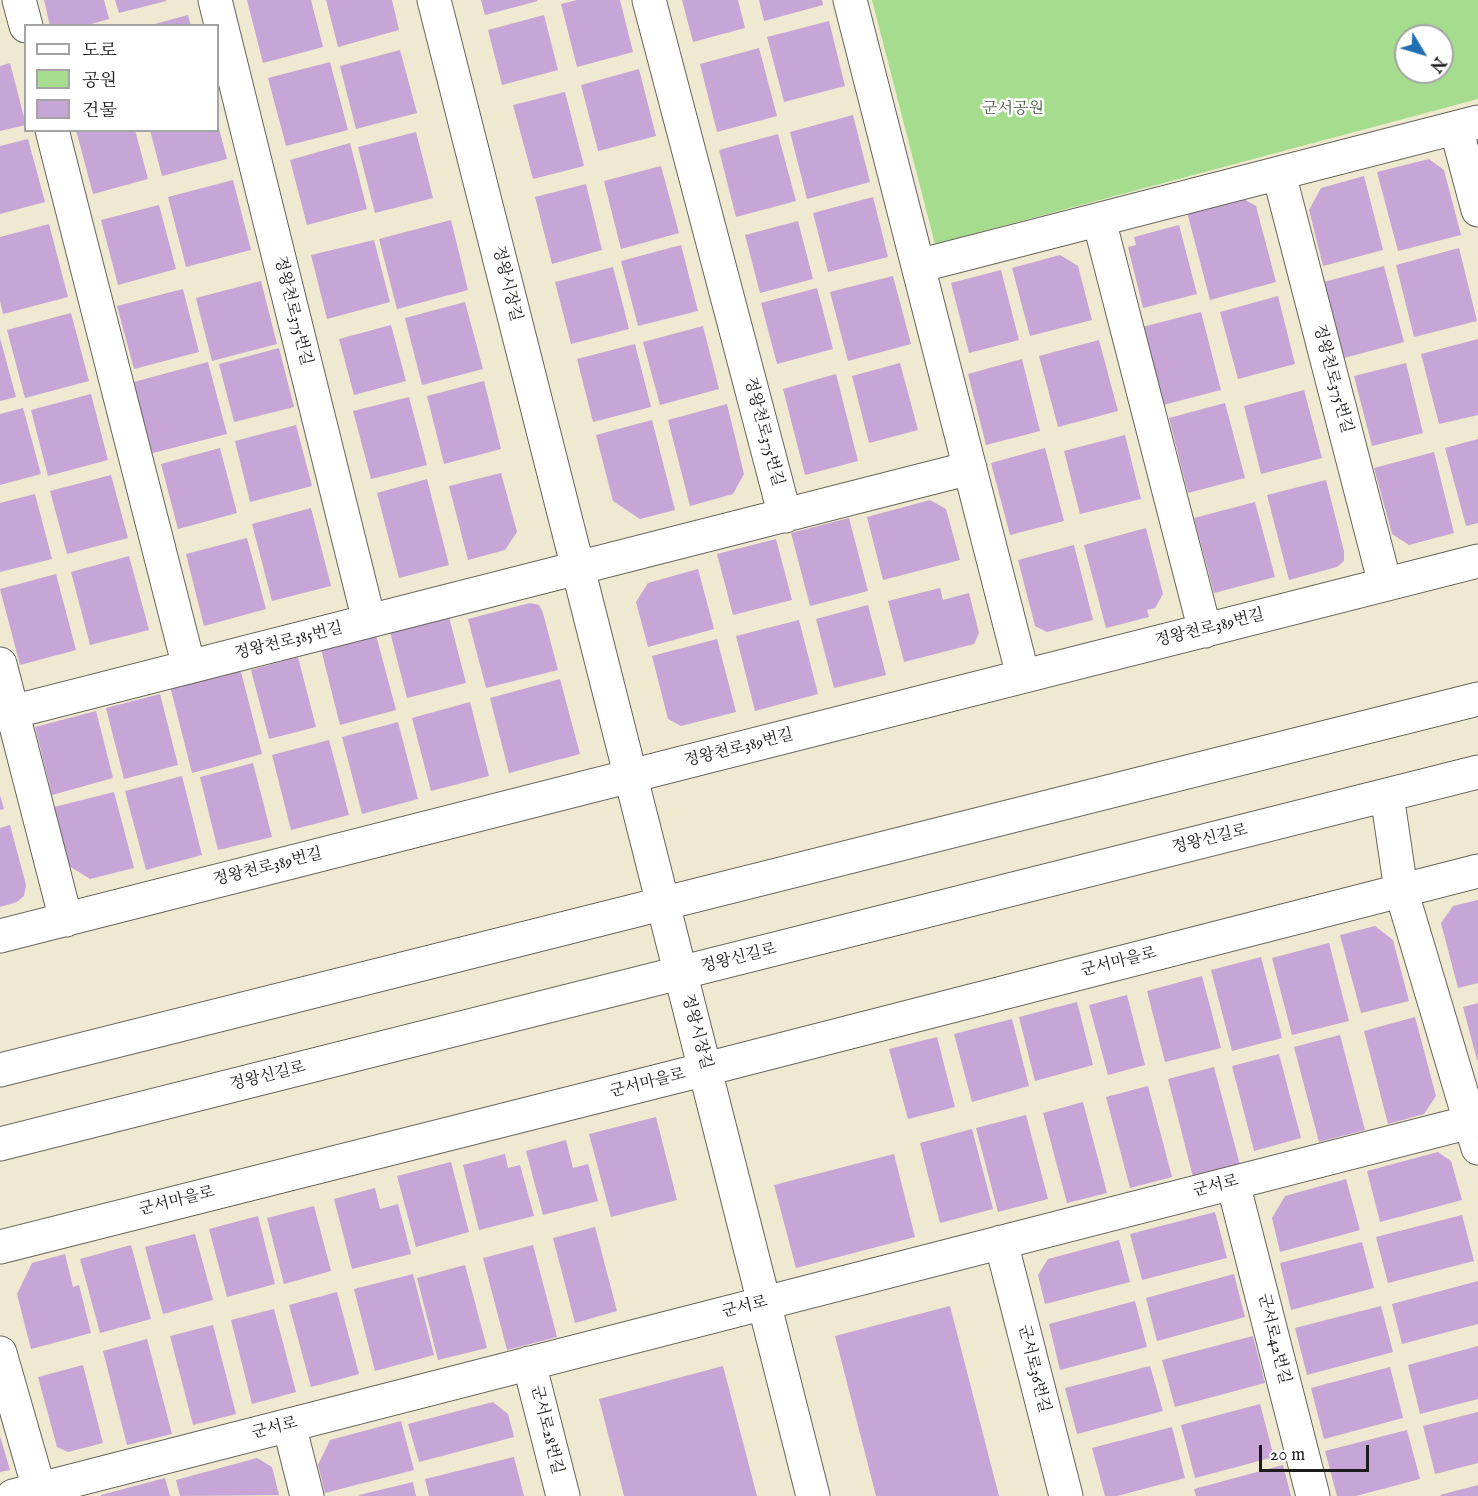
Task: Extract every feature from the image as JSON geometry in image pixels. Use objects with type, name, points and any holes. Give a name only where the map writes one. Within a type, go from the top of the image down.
[{"type":"street","points":[[19,0],[25,24]]},
{"type":"street","name":"정왕천로375번길","points":[[215,0],[369,621]]},
{"type":"street","name":"정왕시장길","points":[[434,0],[813,1496]]},
{"type":"street","name":"정왕천로375번길","points":[[649,0],[785,516]]},
{"type":"street","points":[[850,0],[1023,676]]},
{"type":"street","points":[[918,266],[1467,125],[1478,210]]},
{"type":"street","points":[[53,132],[189,667]]},
{"type":"street","name":"정왕천로375번길","points":[[1279,174],[1385,584]]},
{"type":"street","points":[[1099,220],[1205,631]]},
{"type":"street","points":[[578,568],[970,468]]},
{"type":"street","name":"정왕천로389번길","points":[[0,936],[1478,561]]},
{"type":"street","name":"정왕천로385번길","points":[[6,713],[578,568]]},
{"type":"street","points":[[0,664],[6,713],[66,920]]},
{"type":"street","points":[[0,1070],[1478,699]]},
{"type":"street","name":"정왕신길로","points":[[0,1144],[1478,772]]},
{"type":"street","points":[[1387,795],[1401,890],[1476,1130]]},
{"type":"street","name":"군서마을로","points":[[0,1247],[1478,871]]},
{"type":"street","name":"군서로","points":[[31,1494],[289,1425],[1233,1183],[1476,1130]]},
{"type":"street","name":"군서로42번길","points":[[1233,1183],[1313,1496]]},
{"type":"street","name":"군서로36번길","points":[[1001,1242],[1066,1496]]},
{"type":"street","points":[[0,1353],[31,1494]]},
{"type":"street","name":"군서로28번길","points":[[529,1364],[563,1496]]},
{"type":"street","points":[[289,1425],[307,1496]]},
{"type":"green space","name":"군서공원","points":[[872,0],[1478,0],[1478,99],[935,244]]},
{"type":"building","points":[[44,0],[104,0],[109,19],[91,24],[50,24]]},
{"type":"building","points":[[115,0],[166,0],[166,1],[119,13]]},
{"type":"building","points":[[247,0],[311,0],[323,47],[263,63]]},
{"type":"building","points":[[326,0],[392,0],[399,30],[338,47]]},
{"type":"building","points":[[481,0],[537,0],[538,1],[485,15]]},
{"type":"building","points":[[577,0],[620,0],[633,52],[577,67],[561,4]]},
{"type":"building","points":[[682,0],[738,0],[745,28],[693,42]]},
{"type":"building","points":[[759,0],[822,0],[823,5],[764,21]]},
{"type":"building","points":[[188,15],[190,24],[155,24]]},
{"type":"building","points":[[544,15],[558,70],[502,85],[488,30]]},
{"type":"building","points":[[829,21],[845,86],[784,102],[767,37]]},
{"type":"building","points":[[759,48],[777,116],[717,132],[700,64]]},
{"type":"building","points":[[400,50],[417,113],[356,129],[340,66]]},
{"type":"building","points":[[330,62],[348,130],[286,146],[268,78]]},
{"type":"building","points":[[10,63],[24,125],[0,131],[0,66]]},
{"type":"building","points":[[639,69],[656,136],[598,151],[581,85]]},
{"type":"building","points":[[565,92],[584,166],[533,179],[513,105]]},
{"type":"building","points":[[853,115],[870,182],[807,199],[790,132]]},
{"type":"building","points":[[219,129],[227,159],[162,176],[151,132],[219,132]]},
{"type":"building","points":[[77,132],[136,132],[148,179],[93,194]]},
{"type":"building","points":[[416,132],[433,198],[375,213],[358,147]]},
{"type":"building","points":[[778,134],[796,201],[736,217],[719,150]]},
{"type":"building","points":[[28,139],[45,202],[0,214],[0,146]]},
{"type":"building","points":[[350,143],[367,209],[307,225],[290,160]]},
{"type":"building","points":[[1429,159],[1444,170],[1461,235],[1398,251],[1377,172]]},
{"type":"building","points":[[661,166],[679,233],[621,249],[604,181]]},
{"type":"building","points":[[1364,176],[1383,250],[1323,266],[1309,210],[1321,188]]},
{"type":"building","points":[[233,180],[251,250],[186,267],[168,197]]},
{"type":"building","points":[[586,184],[602,250],[552,264],[535,197]]},
{"type":"building","points":[[873,197],[888,257],[828,272],[813,213]]},
{"type":"building","points":[[1242,198],[1256,206],[1276,282],[1210,300],[1187,212]]},
{"type":"building","points":[[159,205],[176,269],[118,285],[101,220]]},
{"type":"building","points":[[451,220],[468,290],[397,309],[379,239]]},
{"type":"building","points":[[798,221],[813,279],[760,293],[745,235]]},
{"type":"building","points":[[49,224],[68,297],[3,314],[0,301],[0,237]]},
{"type":"building","points":[[1179,225],[1197,294],[1143,308],[1128,247],[1136,245],[1134,237]]},
{"type":"building","points":[[374,240],[390,302],[327,319],[311,255]]},
{"type":"building","points":[[681,245],[698,311],[638,326],[621,261]]},
{"type":"building","points":[[1459,248],[1477,321],[1414,337],[1396,265]]},
{"type":"building","points":[[1060,255],[1078,266],[1092,320],[1030,336],[1012,268]]},
{"type":"building","points":[[1384,266],[1404,342],[1344,358],[1324,282]]},
{"type":"building","points":[[613,267],[629,329],[571,344],[555,282]]},
{"type":"building","points":[[1001,270],[1019,340],[969,353],[951,283]]},
{"type":"building","points":[[893,276],[911,344],[848,361],[830,292]]},
{"type":"building","points":[[261,281],[277,344],[212,361],[196,298]]},
{"type":"building","points":[[817,288],[833,349],[777,364],[761,303]]},
{"type":"building","points":[[183,289],[199,352],[134,369],[117,306]]},
{"type":"building","points":[[1278,296],[1295,364],[1238,379],[1220,312]]},
{"type":"building","points":[[465,302],[483,369],[422,385],[405,318]]},
{"type":"building","points":[[1201,312],[1221,390],[1163,405],[1142,327]]},
{"type":"building","points":[[71,313],[89,381],[25,398],[7,330]]},
{"type":"building","points":[[391,325],[406,381],[354,395],[339,339]]},
{"type":"building","points":[[703,326],[719,389],[660,405],[643,342]]},
{"type":"building","points":[[0,338],[16,397],[0,401]]},
{"type":"building","points":[[1478,339],[1478,415],[1439,424],[1421,354]]},
{"type":"building","points":[[1099,340],[1118,411],[1058,427],[1039,356]]},
{"type":"building","points":[[635,344],[651,407],[593,422],[577,359]]},
{"type":"building","points":[[279,348],[294,407],[234,422],[219,364]]},
{"type":"building","points":[[1022,359],[1040,431],[986,445],[968,374]]},
{"type":"building","points":[[208,362],[227,434],[149,454],[130,383]]},
{"type":"building","points":[[900,363],[918,430],[869,443],[852,376]]},
{"type":"building","points":[[1406,363],[1423,433],[1372,446],[1354,376]]},
{"type":"building","points":[[836,374],[858,461],[805,475],[783,389]]},
{"type":"building","points":[[484,381],[501,449],[444,464],[427,396]]},
{"type":"building","points":[[1304,390],[1322,458],[1261,474],[1244,406]]},
{"type":"building","points":[[91,394],[108,460],[48,476],[31,410]]},
{"type":"building","points":[[409,397],[427,465],[371,479],[353,411]]},
{"type":"building","points":[[1225,403],[1245,478],[1188,493],[1169,418]]},
{"type":"building","points":[[727,404],[744,474],[733,494],[690,506],[668,420]]},
{"type":"building","points":[[23,408],[41,474],[0,485],[0,414]]},
{"type":"building","points":[[652,420],[675,510],[640,519],[613,501],[596,435]]},
{"type":"building","points":[[296,425],[312,486],[250,502],[235,441]]},
{"type":"building","points":[[1125,435],[1141,499],[1080,514],[1064,451]]},
{"type":"building","points":[[1478,439],[1478,523],[1466,526],[1445,448]]},
{"type":"building","points":[[220,448],[237,513],[178,529],[161,464]]},
{"type":"building","points":[[1045,448],[1064,521],[1010,535],[991,463]]},
{"type":"building","points":[[1434,452],[1454,533],[1409,545],[1392,534],[1374,468]]},
{"type":"building","points":[[501,473],[517,532],[505,550],[468,560],[449,486]]},
{"type":"building","points":[[111,475],[128,538],[67,554],[50,491]]},
{"type":"building","points":[[427,479],[449,565],[399,578],[377,493]]},
{"type":"building","points":[[1326,480],[1344,551],[1344,561],[1337,567],[1289,580],[1267,495]]},
{"type":"building","points":[[35,494],[52,559],[0,572],[0,503]]},
{"type":"building","points":[[930,500],[946,509],[960,560],[883,580],[867,517]]},
{"type":"building","points":[[1255,502],[1275,577],[1214,593],[1194,518]]},
{"type":"building","points":[[311,508],[331,586],[272,601],[252,524]]},
{"type":"building","points":[[849,518],[868,591],[810,606],[791,533]]},
{"type":"building","points":[[1146,528],[1163,594],[1155,608],[1147,610],[1149,617],[1106,628],[1084,545]]},
{"type":"building","points":[[247,538],[266,609],[204,626],[186,554]]},
{"type":"building","points":[[776,539],[792,600],[733,615],[717,554]]},
{"type":"building","points":[[1074,545],[1093,620],[1047,632],[1035,626],[1018,560]]},
{"type":"building","points":[[129,556],[149,630],[90,645],[71,572]]},
{"type":"building","points":[[698,569],[714,629],[648,647],[636,602],[648,583]]},
{"type":"building","points":[[56,574],[76,650],[20,665],[0,589]]},
{"type":"building","points":[[940,588],[943,600],[969,593],[979,633],[974,644],[904,662],[888,601]]},
{"type":"building","points":[[530,603],[539,605],[543,613],[558,670],[486,688],[468,619]]},
{"type":"building","points":[[868,605],[886,675],[834,688],[816,619]]},
{"type":"building","points":[[449,617],[466,683],[407,698],[390,632]]},
{"type":"building","points":[[799,620],[818,694],[755,711],[736,636]]},
{"type":"building","points":[[376,635],[396,710],[340,725],[321,649]]},
{"type":"building","points":[[717,639],[736,712],[681,726],[668,719],[652,656]]},
{"type":"building","points":[[298,657],[316,727],[269,739],[251,670]]},
{"type":"building","points":[[240,668],[262,754],[192,773],[170,686]]},
{"type":"building","points":[[560,679],[580,754],[509,773],[490,698]]},
{"type":"building","points":[[160,694],[178,765],[124,779],[106,708]]},
{"type":"building","points":[[470,702],[489,776],[431,791],[412,718]]},
{"type":"building","points":[[96,711],[113,778],[52,795],[35,727]]},
{"type":"building","points":[[398,722],[418,799],[362,814],[342,737]]},
{"type":"building","points":[[329,740],[349,815],[291,830],[272,755]]},
{"type":"building","points":[[253,763],[272,837],[218,850],[200,777]]},
{"type":"building","points":[[182,776],[202,855],[146,870],[125,791]]},
{"type":"building","points":[[114,792],[134,868],[90,879],[69,866],[54,807]]},
{"type":"building","points":[[0,795],[4,809],[0,810]]},
{"type":"building","points":[[10,825],[26,885],[24,896],[17,902],[0,907],[0,828]]},
{"type":"building","points":[[1478,900],[1478,983],[1458,988],[1441,923],[1453,906]]},
{"type":"building","points":[[1375,926],[1393,940],[1409,1001],[1361,1013],[1340,935]]},
{"type":"building","points":[[1329,943],[1349,1021],[1292,1035],[1272,958]]},
{"type":"building","points":[[1261,957],[1282,1038],[1232,1051],[1211,970]]},
{"type":"building","points":[[1202,976],[1221,1048],[1165,1062],[1147,991]]},
{"type":"building","points":[[1127,995],[1145,1065],[1108,1075],[1089,1005]]},
{"type":"building","points":[[1077,1002],[1093,1065],[1035,1081],[1019,1017]]},
{"type":"building","points":[[1478,1003],[1478,1060],[1477,1060],[1463,1007]]},
{"type":"building","points":[[1415,1017],[1436,1096],[1424,1114],[1388,1124],[1364,1031]]},
{"type":"building","points":[[1012,1019],[1029,1086],[972,1102],[954,1034]]},
{"type":"building","points":[[1340,1035],[1365,1130],[1319,1142],[1294,1047]]},
{"type":"building","points":[[937,1037],[955,1107],[908,1119],[889,1049]]},
{"type":"building","points":[[1279,1054],[1301,1138],[1254,1151],[1232,1066]]},
{"type":"building","points":[[1214,1067],[1240,1165],[1193,1177],[1168,1079]]},
{"type":"building","points":[[1148,1086],[1172,1177],[1130,1188],[1106,1097]]},
{"type":"building","points":[[1083,1102],[1107,1193],[1067,1203],[1043,1113]]},
{"type":"building","points":[[1026,1115],[1048,1199],[998,1212],[976,1128]]},
{"type":"building","points":[[656,1117],[677,1200],[611,1217],[589,1134]]},
{"type":"building","points":[[972,1129],[993,1209],[940,1223],[920,1143]]},
{"type":"building","points":[[566,1140],[573,1168],[588,1164],[598,1201],[543,1215],[526,1151]]},
{"type":"building","points":[[1438,1152],[1451,1161],[1462,1200],[1380,1222],[1367,1171]]},
{"type":"building","points":[[505,1154],[508,1168],[520,1165],[534,1216],[479,1230],[463,1165]]},
{"type":"building","points":[[894,1154],[915,1237],[796,1268],[774,1185]]},
{"type":"building","points":[[451,1162],[469,1232],[416,1247],[397,1176]]},
{"type":"building","points":[[1346,1179],[1360,1230],[1280,1252],[1272,1218],[1285,1196]]},
{"type":"building","points":[[375,1188],[380,1209],[398,1204],[411,1254],[352,1269],[334,1199]]},
{"type":"building","points":[[314,1206],[331,1271],[284,1284],[267,1218]]},
{"type":"building","points":[[1215,1212],[1227,1258],[1142,1280],[1130,1234]]},
{"type":"building","points":[[1462,1215],[1474,1261],[1388,1283],[1376,1237]]},
{"type":"building","points":[[258,1216],[275,1284],[227,1297],[209,1229]]},
{"type":"building","points":[[595,1227],[617,1311],[575,1323],[553,1238]]},
{"type":"building","points":[[195,1234],[213,1300],[163,1314],[145,1247]]},
{"type":"building","points":[[1119,1240],[1130,1282],[1045,1304],[1038,1275],[1048,1259]]},
{"type":"building","points":[[1362,1242],[1374,1288],[1291,1310],[1280,1263]]},
{"type":"building","points":[[131,1245],[151,1319],[100,1333],[80,1259]]},
{"type":"building","points":[[533,1245],[557,1337],[507,1350],[483,1258]]},
{"type":"building","points":[[65,1254],[73,1287],[79,1285],[91,1333],[31,1349],[17,1294],[32,1263]]},
{"type":"building","points":[[465,1265],[487,1348],[438,1360],[417,1278]]},
{"type":"building","points":[[413,1274],[434,1355],[375,1371],[354,1289]]},
{"type":"building","points":[[1234,1274],[1245,1317],[1157,1341],[1146,1298]]},
{"type":"building","points":[[1478,1281],[1478,1324],[1402,1344],[1392,1304]]},
{"type":"building","points":[[337,1292],[359,1374],[311,1387],[289,1305]]},
{"type":"building","points":[[1135,1301],[1147,1347],[1060,1370],[1049,1324]]},
{"type":"building","points":[[950,1306],[999,1496],[876,1496],[835,1336]]},
{"type":"building","points":[[1381,1306],[1393,1352],[1307,1375],[1295,1328]]},
{"type":"building","points":[[274,1309],[296,1392],[252,1404],[231,1320]]},
{"type":"building","points":[[213,1325],[236,1414],[193,1425],[170,1336]]},
{"type":"building","points":[[1253,1336],[1265,1383],[1175,1407],[1162,1360]]},
{"type":"building","points":[[147,1339],[172,1434],[127,1445],[103,1351]]},
{"type":"building","points":[[1478,1346],[1478,1399],[1420,1414],[1408,1365]]},
{"type":"building","points":[[83,1365],[103,1443],[68,1452],[57,1447],[38,1377]]},
{"type":"building","points":[[723,1366],[757,1496],[624,1496],[599,1399]]},
{"type":"building","points":[[1150,1366],[1163,1411],[1077,1434],[1065,1388]]},
{"type":"building","points":[[1390,1367],[1403,1418],[1324,1439],[1311,1388]]},
{"type":"building","points":[[493,1402],[508,1414],[514,1437],[419,1462],[408,1424]]},
{"type":"building","points":[[1260,1404],[1274,1457],[1195,1478],[1181,1425]]},
{"type":"building","points":[[1478,1412],[1478,1463],[1435,1474],[1423,1426]]},
{"type":"building","points":[[401,1421],[414,1470],[325,1493],[318,1465],[330,1440]]},
{"type":"building","points":[[1172,1427],[1185,1478],[1117,1496],[1105,1496],[1092,1448]]},
{"type":"building","points":[[1407,1430],[1420,1479],[1356,1496],[1337,1496],[1325,1451]]},
{"type":"building","points":[[0,1436],[10,1470],[0,1472]]},
{"type":"building","points":[[514,1457],[524,1496],[429,1496],[425,1479]]},
{"type":"building","points":[[257,1458],[272,1467],[279,1495],[180,1496],[176,1480]]},
{"type":"building","points":[[1283,1465],[1291,1496],[1196,1496],[1194,1489]]},
{"type":"building","points":[[165,1478],[170,1496],[101,1496],[101,1495]]},
{"type":"building","points":[[413,1482],[416,1496],[359,1495]]},
{"type":"building","points":[[1478,1485],[1478,1496],[1440,1495]]}]
